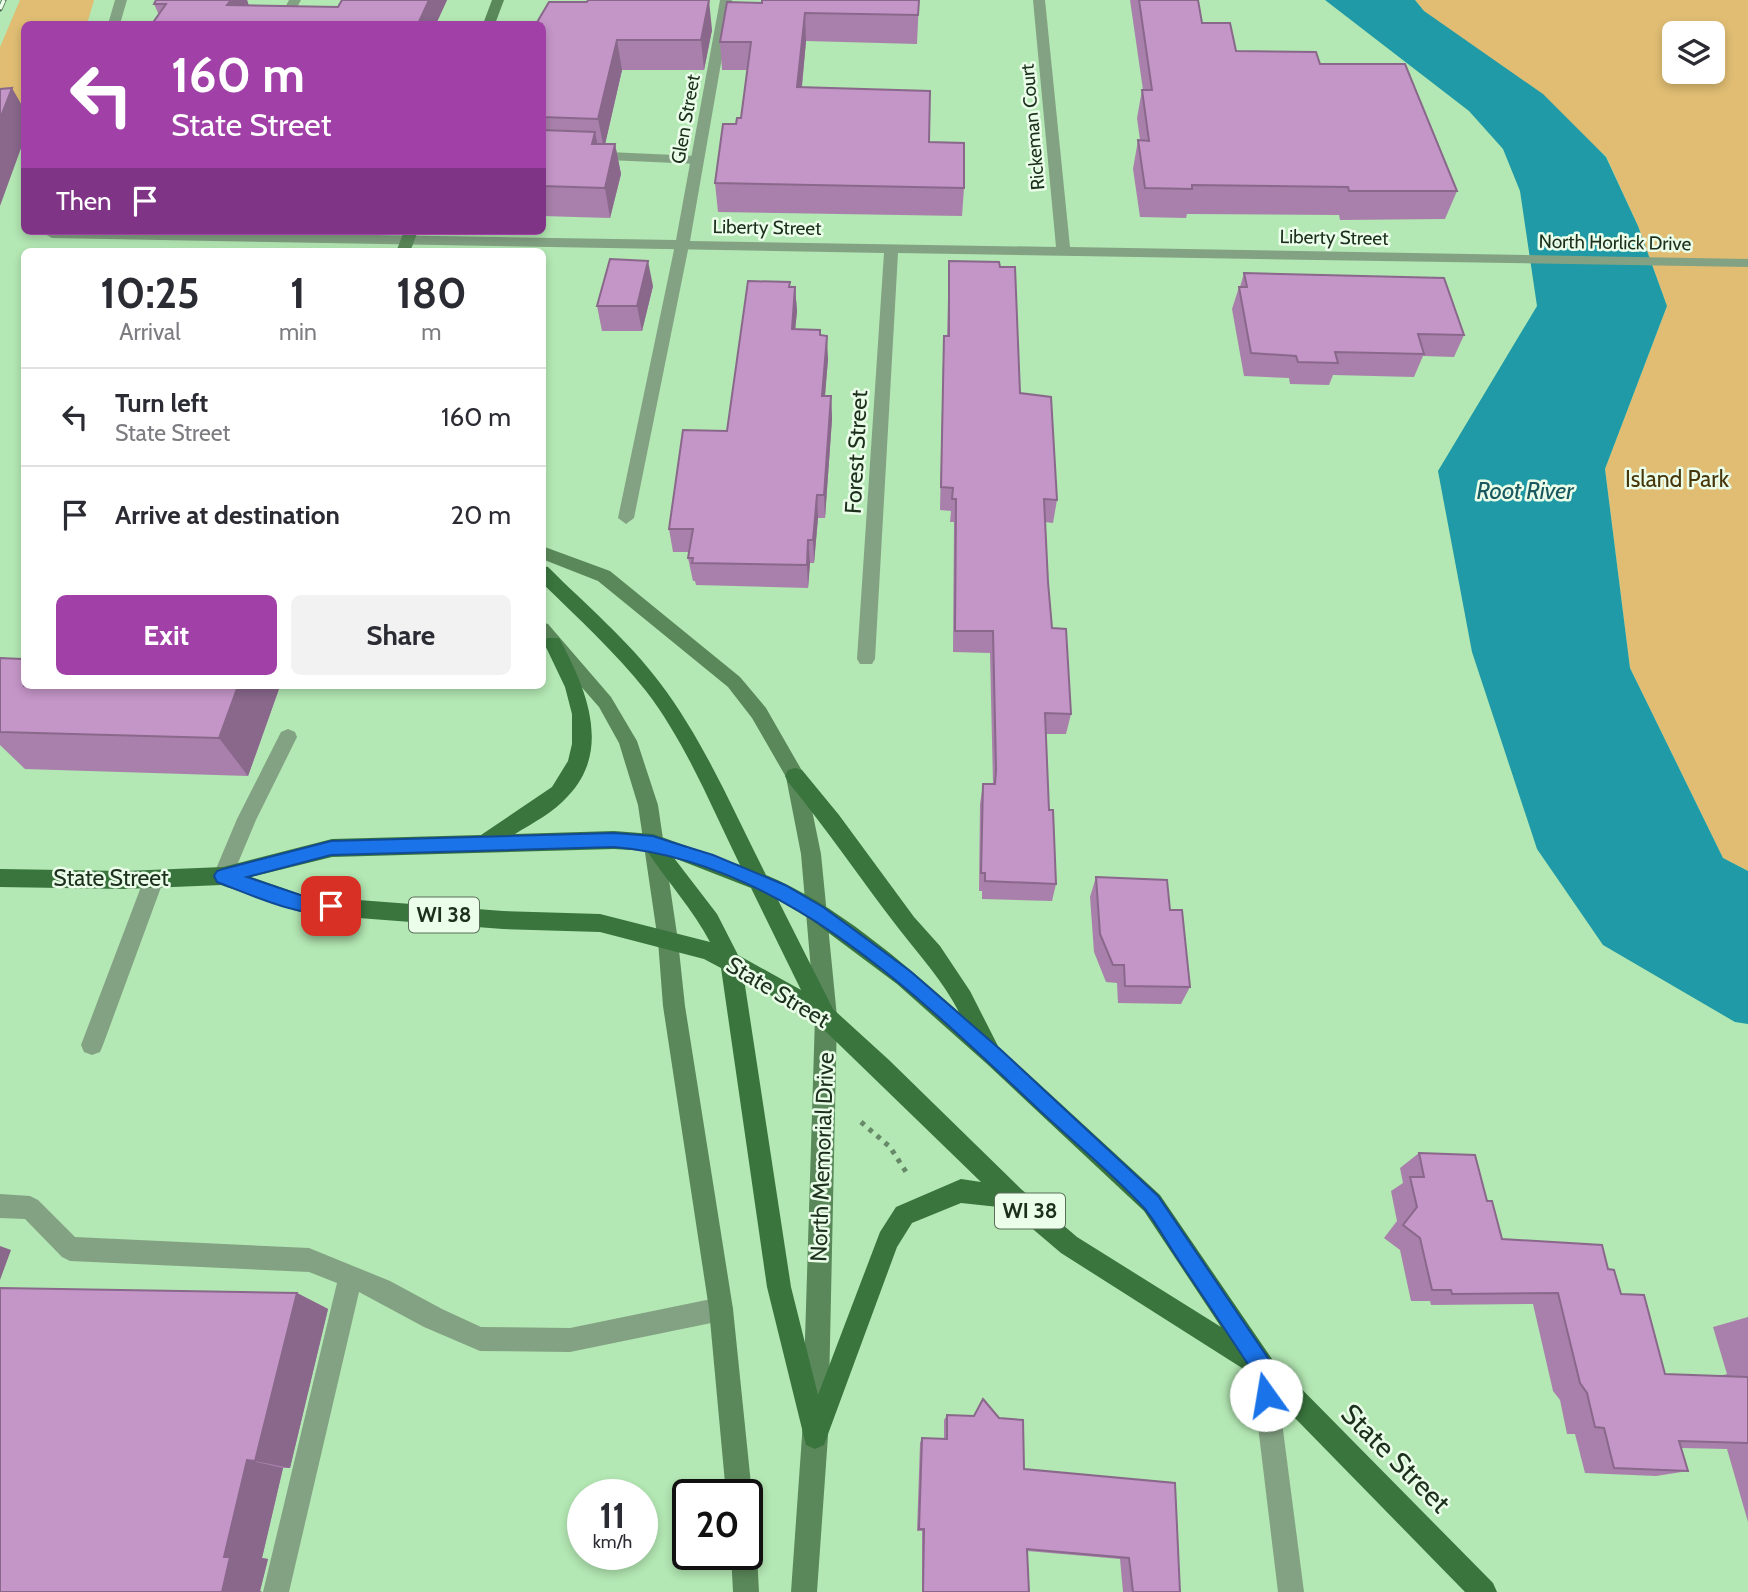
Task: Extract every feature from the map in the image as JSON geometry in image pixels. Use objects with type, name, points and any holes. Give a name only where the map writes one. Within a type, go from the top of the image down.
[{"type":"main road","points":[[490,21],[498,0]]},
{"type":"main road","name":"North Memorial Drive","points":[[546,554],[604,576],[734,682],[759,713],[795,776],[811,854],[826,1017],[815,1436],[804,1592]]},
{"type":"main road","points":[[546,576],[622,651],[653,687],[687,737],[826,1017]]},
{"type":"main road","points":[[487,842],[560,793],[575,767],[583,741],[584,722],[579,696],[548,636]]},
{"type":"main road","points":[[548,636],[605,702],[628,741],[648,805],[668,941],[674,1006],[721,1309],[737,1479]]},
{"type":"main road","points":[[795,776],[832,821],[907,924],[933,953],[963,998],[996,1057]]},
{"type":"main road","name":"State Street","points":[[0,878],[154,879],[223,876],[331,848],[614,840],[653,843],[707,860],[779,890],[817,913],[904,977],[996,1057],[1152,1203],[1263,1368],[1484,1592]]},
{"type":"main road","points":[[653,843],[678,881],[710,921],[731,963],[779,1287],[815,1436]]},
{"type":"main road","name":"State Street","points":[[223,876],[306,905],[503,920],[600,923],[708,951],[766,980],[826,1017],[881,1067],[1013,1197],[1069,1245],[1263,1368]]},
{"type":"main road","points":[[815,1436],[888,1240],[904,1215],[961,1191],[1013,1197]]},
{"type":"main road","points":[[745,1570],[746,1592]]},
{"type":"street","points":[[115,21],[121,0]]},
{"type":"street","points":[[284,21],[295,0]]},
{"type":"street","name":"Glen Street","points":[[626,518],[682,245],[726,0]]},
{"type":"street","name":"Rickeman Court","points":[[1040,0],[1063,251]]},
{"type":"street","points":[[546,153],[697,160]]},
{"type":"street","name":"Liberty Street","points":[[142,235],[1482,259]]},
{"type":"street","name":"Forest Street","points":[[866,659],[891,248]]},
{"type":"street","name":"North Horlick Drive","points":[[1482,259],[1748,263]]},
{"type":"street","points":[[223,876],[247,819],[288,737]]},
{"type":"street","points":[[92,1045],[154,879]]},
{"type":"street","points":[[0,1206],[30,1208],[70,1249],[309,1260],[382,1289],[433,1318],[480,1339],[570,1340],[721,1309]]},
{"type":"street","points":[[276,1592],[350,1278]]},
{"type":"street","points":[[1263,1368],[1292,1592]]},
{"type":"path","points":[[860,1122],[890,1147],[908,1175]]},
{"type":"path","points":[[890,1147],[891,1136]]},
{"type":"green space","points":[[20,0],[94,0],[88,21],[21,21],[21,102],[0,106],[0,47]]},
{"type":"green space","name":"Island Park","points":[[1415,0],[1748,0],[1748,871],[1723,858],[1630,668],[1605,469],[1667,306],[1638,226],[1606,156],[1424,11]]},
{"type":"water","name":"Root River","points":[[1325,0],[1415,0],[1424,11],[1543,94],[1606,157],[1638,226],[1667,306],[1605,469],[1630,668],[1723,858],[1748,871],[1748,1024],[1735,1022],[1603,945],[1537,849],[1472,652],[1438,471],[1537,306],[1520,191],[1503,149],[1469,111]]},
{"type":"building","points":[[156,0],[231,0],[227,5],[338,7],[342,0],[429,0],[419,21],[154,21],[166,4],[154,4]]},
{"type":"building","points":[[709,0],[701,40],[617,40],[598,119],[546,117],[546,21],[538,21],[549,2]]},
{"type":"building","points":[[762,0],[919,0],[918,15],[805,13],[797,87],[930,91],[929,142],[964,143],[964,188],[715,183],[723,124],[736,124],[737,118],[741,118],[751,42],[720,42],[727,2],[762,3]]},
{"type":"building","points":[[1139,0],[1198,0],[1202,23],[1230,23],[1236,51],[1316,52],[1320,64],[1405,64],[1457,191],[1349,191],[1348,187],[1192,185],[1192,189],[1145,188],[1138,140],[1149,141],[1142,90],[1152,90]]},
{"type":"building","points":[[12,88],[0,119],[0,89]]},
{"type":"building","points":[[546,130],[595,132],[592,144],[615,144],[605,188],[546,186]]},
{"type":"building","points":[[610,259],[648,261],[637,306],[597,306]]},
{"type":"building","points":[[949,261],[999,262],[1000,267],[1015,267],[1020,393],[1051,397],[1057,500],[1044,499],[1048,582],[1052,628],[1066,629],[1071,714],[1045,713],[1049,810],[1053,810],[1056,884],[985,881],[985,873],[981,873],[983,784],[995,784],[996,770],[993,631],[955,631],[956,499],[952,499],[953,488],[941,487],[944,336],[949,336]]},
{"type":"building","points":[[1244,273],[1444,278],[1464,335],[1418,334],[1424,354],[1335,352],[1338,363],[1298,362],[1296,356],[1251,353],[1239,287],[1247,287]]},
{"type":"building","points":[[748,281],[790,282],[789,287],[795,287],[792,329],[820,330],[820,335],[827,336],[822,396],[831,396],[824,495],[817,495],[813,540],[808,540],[807,565],[692,563],[693,558],[688,558],[693,529],[669,529],[683,430],[727,431]]},
{"type":"building","points":[[0,658],[21,659],[21,689],[237,689],[219,738],[0,732]]},
{"type":"building","points":[[1096,877],[1167,880],[1170,910],[1182,910],[1190,987],[1125,986],[1124,965],[1113,965],[1100,934]]},
{"type":"building","points":[[1419,1153],[1475,1155],[1487,1201],[1492,1201],[1502,1239],[1602,1245],[1608,1269],[1614,1270],[1621,1294],[1644,1295],[1665,1374],[1748,1377],[1748,1443],[1679,1441],[1688,1471],[1614,1468],[1604,1428],[1595,1427],[1587,1393],[1580,1383],[1558,1293],[1452,1294],[1451,1290],[1432,1290],[1420,1238],[1403,1225],[1417,1207],[1410,1177],[1424,1177]]},
{"type":"building","points":[[0,1288],[297,1293],[255,1461],[247,1460],[224,1557],[230,1557],[222,1592],[0,1592]]},
{"type":"building","points":[[983,1399],[999,1418],[1023,1420],[1024,1469],[1175,1483],[1180,1592],[1133,1592],[1129,1558],[1027,1549],[1029,1592],[923,1592],[924,1529],[919,1529],[922,1438],[947,1439],[947,1415],[974,1416]]},
{"type":"railway","points":[[0,9],[4,0]]},
{"type":"route","points":[[331,906],[306,905],[223,876],[331,848],[614,840],[653,843],[707,860],[779,890],[817,913],[904,977],[996,1057],[1152,1203],[1263,1368],[1266,1395]]}]
